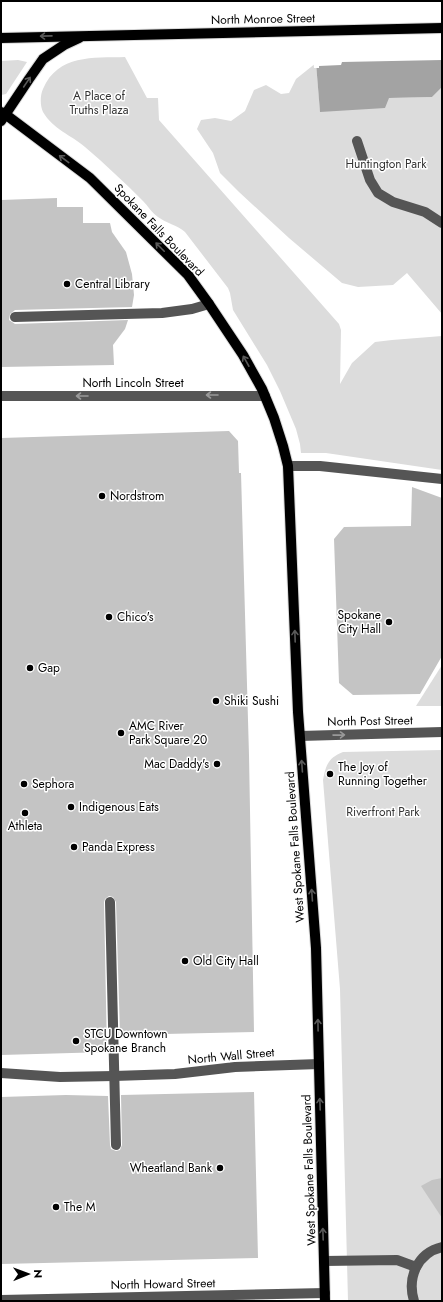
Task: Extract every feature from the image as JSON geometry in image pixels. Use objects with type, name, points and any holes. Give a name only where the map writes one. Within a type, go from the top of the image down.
[{"type":"main road","name":"North Monroe Street","points":[[1,38],[442,28]]},
{"type":"main road","name":"North Monroe Street","points":[[2,116],[43,59],[64,45],[85,35]]},
{"type":"main road","name":"Spokane Falls Boulevard","points":[[2,116],[90,178],[188,275],[242,355],[265,396]]},
{"type":"main road","name":"West Spokane Falls Boulevard","points":[[265,396],[283,446],[288,466],[300,736],[316,948],[325,1297]]},
{"type":"street","points":[[357,141],[370,180],[378,193],[393,202],[425,212],[442,223]]},
{"type":"street","points":[[15,317],[162,313],[192,309],[209,304]]},
{"type":"street","name":"North Lincoln Street","points":[[1,396],[265,396]]},
{"type":"street","points":[[288,466],[320,466],[442,479]]},
{"type":"street","name":"North Post Street","points":[[300,736],[442,732]]},
{"type":"street","points":[[110,902],[116,1145]]},
{"type":"street","name":"North Wall Street","points":[[1,1073],[60,1077],[114,1076],[175,1074],[235,1067],[319,1064]]},
{"type":"street","points":[[414,1301],[412,1279],[416,1267],[424,1256],[442,1247]]},
{"type":"street","points":[[324,1261],[397,1260],[416,1267]]},
{"type":"street","name":"North Howard Street","points":[[1,1300],[325,1297]]},
{"type":"green space","name":"A Place of Truths Plaza","points":[[125,57],[147,98],[158,98],[159,120],[339,324],[341,330],[340,384],[352,363],[375,342],[442,336],[442,470],[326,453],[301,453],[296,429],[280,391],[267,365],[233,310],[228,288],[185,232],[156,215],[92,153],[52,123],[42,110],[42,91],[58,69],[78,60],[89,58]]},
{"type":"green space","points":[[18,60],[27,62],[6,94],[1,95],[1,61]]},
{"type":"green space","name":"Huntington Park","points":[[316,63],[320,111],[389,98],[432,97],[441,88],[442,89],[442,314],[407,273],[393,285],[358,287],[342,283],[289,238],[220,173],[213,153],[197,129],[201,120],[215,118],[231,121],[245,111],[254,90],[266,85],[281,94],[289,93],[296,79]]},
{"type":"green space","points":[[442,665],[442,706],[416,706]]},
{"type":"green space","name":"Riverfront Park","points":[[442,750],[442,1301],[348,1301],[340,989],[323,780],[328,763],[338,754],[343,752]]},
{"type":"shaded area","points":[[442,1],[442,89],[441,88],[432,97],[389,98],[385,108],[320,112],[316,63]]},
{"type":"pier","points":[[292,1],[442,1],[442,60],[342,62],[341,65],[319,66],[319,68],[314,68],[312,42],[298,10]]},
{"type":"building","name":"Central Library","points":[[57,198],[57,207],[83,207],[83,223],[110,223],[112,232],[126,252],[132,274],[134,295],[132,307],[15,310],[10,314],[9,320],[15,324],[128,320],[125,329],[113,345],[114,365],[1,367],[1,200]]},
{"type":"building","points":[[229,431],[238,441],[239,473],[241,473],[249,755],[254,1032],[120,1035],[116,902],[113,897],[109,896],[104,902],[107,1052],[1,1055],[1,438]]},
{"type":"building","name":"Spokane City Hall","points":[[412,487],[442,498],[442,656],[420,694],[353,695],[339,683],[334,539],[344,527],[411,526]]},
{"type":"building","points":[[254,1092],[258,1258],[1,1264],[1,1097],[66,1095],[108,1096],[110,1145],[111,1149],[116,1151],[120,1150],[122,1145],[121,1095]]},
{"type":"building","points":[[442,1178],[442,1218],[421,1186],[432,1180]]},
{"type":"place","name":"Central Library","points":[[67,284]]},
{"type":"place","name":"Nordstrom","points":[[102,496]]},
{"type":"place","name":"Chico's","points":[[109,617]]},
{"type":"place","name":"Spokane City Hall","points":[[389,622]]},
{"type":"place","name":"Gap","points":[[30,668]]},
{"type":"place","name":"Shiki Sushi","points":[[216,701]]},
{"type":"place","name":"AMC River Park Square 20","points":[[121,733]]},
{"type":"place","name":"Mac Daddy's","points":[[217,764]]},
{"type":"place","name":"The Joy of Running Together","points":[[330,774]]},
{"type":"place","name":"Sephora","points":[[24,784]]},
{"type":"place","name":"Indigenous Eats","points":[[71,807]]},
{"type":"place","name":"Athleta","points":[[25,813]]},
{"type":"place","name":"Panda Express","points":[[74,847]]},
{"type":"place","name":"Old City Hall","points":[[185,961]]},
{"type":"place","name":"STCU Downtown Spokane Branch","points":[[76,1041]]},
{"type":"place","name":"Wheatland Bank","points":[[220,1168]]},
{"type":"place","name":"The M","points":[[56,1207]]}]
